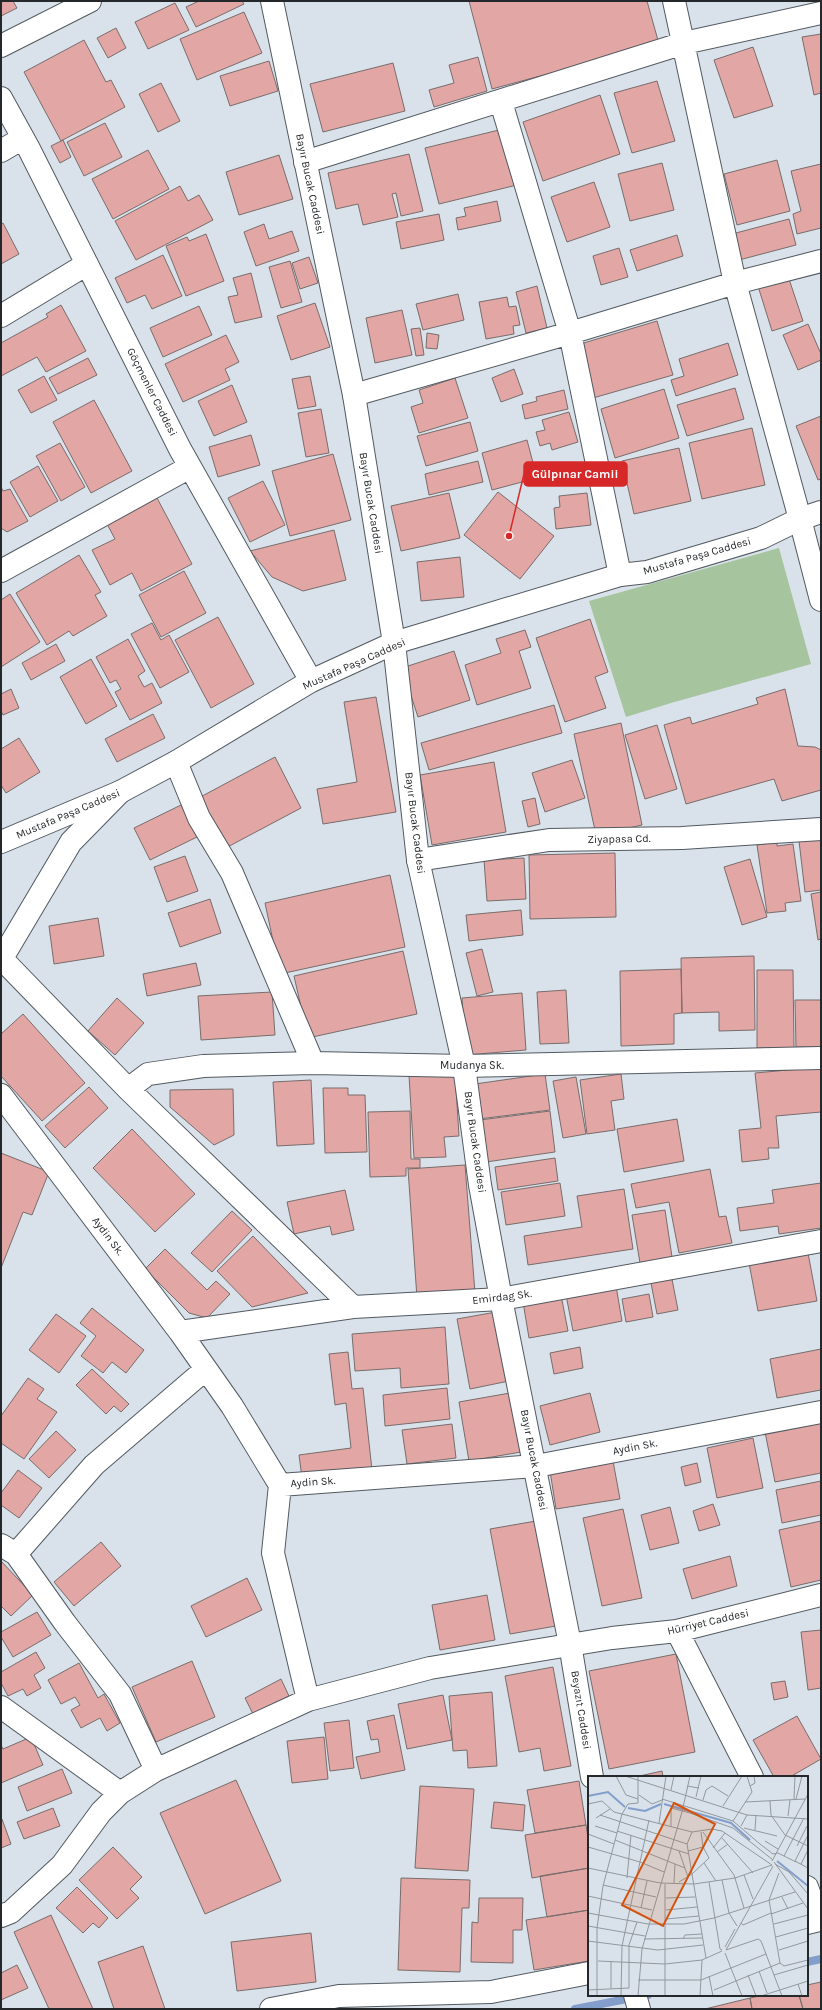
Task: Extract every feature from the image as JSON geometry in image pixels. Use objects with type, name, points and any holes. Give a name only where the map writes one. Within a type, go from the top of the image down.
[{"type":"street","points":[[1,46],[90,1]]},
{"type":"street","name":"Bayır Bucak Caddesi","points":[[272,1],[354,395],[394,643],[418,860],[464,1066],[480,1185],[501,1299],[536,1466],[570,1644]]},
{"type":"street","points":[[674,1],[735,283],[821,600]]},
{"type":"street","points":[[305,162],[501,102],[684,43],[821,13]]},
{"type":"street","name":"Göçmenler Caddesi","points":[[1,98],[23,138],[190,467],[311,681]]},
{"type":"street","points":[[501,102],[570,333],[620,575]]},
{"type":"street","points":[[1,151],[23,138]]},
{"type":"street","points":[[354,395],[570,333],[735,283],[821,261]]},
{"type":"street","points":[[1,316],[87,264]]},
{"type":"street","points":[[1,571],[190,467]]},
{"type":"street","name":"Mustafa Paşa Caddesi","points":[[1,842],[120,792],[176,762],[311,681],[394,643],[620,575],[648,572],[755,540],[800,519],[821,512]]},
{"type":"street","points":[[176,762],[198,818],[232,872],[313,1063]]},
{"type":"street","points":[[120,792],[70,842],[1,960],[128,1089],[353,1307]]},
{"type":"street","name":"Ziyapasa Cd.","points":[[418,860],[549,840],[682,838],[821,829]]},
{"type":"street","name":"Mudanya Sk.","points":[[128,1089],[148,1074],[203,1066],[313,1063],[464,1066],[821,1058]]},
{"type":"street","name":"Aydin Sk.","points":[[1,1095],[180,1332],[232,1406],[280,1485],[536,1466],[821,1412]]},
{"type":"street","name":"Emirdag Sk.","points":[[180,1332],[353,1307],[501,1299],[821,1241]]},
{"type":"street","points":[[156,1770],[120,1694],[8,1550],[94,1465],[206,1369]]},
{"type":"street","points":[[280,1485],[273,1553],[308,1700]]},
{"type":"street","name":"Hürriyet Caddesi","points":[[1,1916],[12,1912],[62,1865],[101,1812],[120,1793],[156,1770],[308,1700],[430,1668],[570,1644],[677,1631],[821,1595]]},
{"type":"street","points":[[677,1631],[751,1776]]},
{"type":"street","name":"Beyazıt Caddesi","points":[[570,1644],[592,1776]]},
{"type":"street","points":[[1,1706],[120,1793]]},
{"type":"street","points":[[808,1890],[819,1920],[808,1923]]},
{"type":"street","points":[[272,2009],[339,1996],[491,1992],[588,1973]]},
{"type":"street","points":[[635,1996],[639,2009]]},
{"type":"green space","points":[[779,548],[811,664],[626,717],[589,601]]},
{"type":"building","points":[[1,1],[13,1],[17,8],[1,16]]},
{"type":"building","points":[[199,1],[242,1],[244,4],[196,27],[186,7]]},
{"type":"building","points":[[469,1],[647,1],[659,44],[492,89]]},
{"type":"building","points":[[175,3],[189,30],[148,49],[135,22]]},
{"type":"building","points":[[244,12],[262,53],[197,80],[180,39]]},
{"type":"building","points":[[116,28],[126,48],[108,58],[97,38]]},
{"type":"building","points":[[821,34],[821,93],[814,95],[802,37]]},
{"type":"building","points":[[84,40],[106,82],[111,80],[125,107],[61,141],[24,72]]},
{"type":"building","points":[[753,47],[773,106],[734,118],[714,60]]},
{"type":"building","points":[[478,57],[487,91],[434,107],[429,90],[454,83],[449,65]]},
{"type":"building","points":[[269,61],[278,91],[230,106],[220,76]]},
{"type":"building","points":[[393,63],[405,111],[323,132],[310,84]]},
{"type":"building","points":[[657,81],[675,141],[632,153],[614,93]]},
{"type":"building","points":[[161,83],[180,121],[158,132],[139,94]]},
{"type":"building","points":[[600,95],[620,154],[543,181],[523,122]]},
{"type":"building","points":[[105,123],[122,157],[84,176],[67,142]]},
{"type":"building","points":[[503,129],[517,185],[439,204],[425,148]]},
{"type":"building","points":[[63,140],[71,157],[60,163],[51,146]]},
{"type":"building","points":[[148,150],[169,189],[113,219],[92,179]]},
{"type":"building","points":[[409,154],[423,211],[401,216],[396,193],[392,194],[398,217],[363,225],[358,204],[336,209],[328,173]]},
{"type":"building","points":[[279,155],[293,199],[239,215],[226,172]]},
{"type":"building","points":[[777,160],[790,211],[737,225],[724,174]]},
{"type":"building","points":[[662,163],[674,210],[630,221],[618,174]]},
{"type":"building","points":[[821,164],[821,228],[797,234],[793,214],[801,211],[791,171]]},
{"type":"building","points":[[594,182],[610,227],[567,242],[551,197]]},
{"type":"building","points":[[180,186],[188,201],[199,195],[213,220],[136,260],[115,221]]},
{"type":"building","points":[[497,201],[501,221],[458,230],[456,218],[466,216],[464,208]]},
{"type":"building","points":[[439,214],[444,240],[401,249],[396,222]]},
{"type":"building","points":[[789,219],[796,245],[739,260],[732,234]]},
{"type":"building","points":[[3,223],[19,254],[1,264],[1,224]]},
{"type":"building","points":[[264,224],[269,239],[292,231],[299,251],[256,266],[244,232]]},
{"type":"building","points":[[206,234],[224,281],[186,296],[166,246],[187,237],[189,241]]},
{"type":"building","points":[[677,235],[683,256],[637,271],[630,250]]},
{"type":"building","points":[[619,248],[628,277],[601,285],[593,256]]},
{"type":"building","points":[[163,255],[182,296],[152,309],[145,295],[127,303],[115,278]]},
{"type":"building","points":[[309,257],[318,283],[300,289],[292,263]]},
{"type":"building","points":[[290,261],[302,302],[281,308],[269,267]]},
{"type":"building","points":[[251,273],[262,317],[235,323],[228,297],[238,295],[233,278]]},
{"type":"building","points":[[787,273],[803,321],[772,331],[757,283]]},
{"type":"building","points":[[537,286],[547,328],[526,333],[516,292]]},
{"type":"building","points":[[458,294],[464,320],[423,330],[416,304]]},
{"type":"building","points":[[507,297],[509,307],[516,306],[520,325],[513,326],[514,334],[486,339],[479,302]]},
{"type":"building","points":[[315,303],[330,347],[291,360],[277,316]]},
{"type":"building","points":[[61,305],[86,351],[46,372],[37,357],[1,376],[1,343],[48,317],[46,314]]},
{"type":"building","points":[[199,306],[212,335],[163,357],[150,328]]},
{"type":"building","points":[[402,310],[412,355],[375,363],[366,318]]},
{"type":"building","points":[[657,321],[673,375],[593,398],[577,345]]},
{"type":"building","points":[[808,324],[821,354],[821,360],[798,370],[783,335]]},
{"type":"building","points":[[420,328],[424,355],[416,356],[411,329]]},
{"type":"building","points":[[427,333],[439,335],[437,349],[426,348]]},
{"type":"building","points":[[226,335],[239,362],[225,369],[230,380],[183,402],[165,364]]},
{"type":"building","points":[[728,343],[738,375],[676,396],[671,380],[684,376],[679,359]]},
{"type":"building","points":[[88,358],[97,375],[58,394],[49,378]]},
{"type":"building","points":[[514,369],[523,394],[501,402],[492,378]]},
{"type":"building","points":[[44,376],[57,400],[31,413],[18,390]]},
{"type":"building","points":[[310,376],[316,406],[298,409],[292,379]]},
{"type":"building","points":[[455,378],[468,418],[419,433],[411,407],[423,403],[419,390]]},
{"type":"building","points":[[232,385],[247,422],[214,436],[198,401]]},
{"type":"building","points":[[735,388],[744,419],[687,436],[677,405]]},
{"type":"building","points":[[664,389],[679,438],[615,458],[601,409]]},
{"type":"building","points":[[564,390],[568,409],[525,419],[522,405],[537,401],[536,397]]},
{"type":"building","points":[[94,400],[132,471],[91,493],[53,422]]},
{"type":"building","points":[[321,409],[329,453],[306,457],[298,413]]},
{"type":"building","points":[[569,412],[578,442],[552,450],[550,443],[540,446],[536,432],[545,430],[542,420]]},
{"type":"building","points":[[821,416],[821,479],[818,480],[796,426]]},
{"type":"building","points":[[470,422],[478,451],[426,466],[417,436]]},
{"type":"building","points":[[752,428],[765,485],[702,499],[689,443]]},
{"type":"building","points":[[251,435],[260,465],[218,477],[209,447]]},
{"type":"building","points":[[527,440],[537,478],[492,490],[482,453]]},
{"type":"building","points":[[60,443],[85,487],[61,501],[36,456]]},
{"type":"building","points":[[679,448],[691,501],[634,514],[622,461]]},
{"type":"building","points":[[333,454],[351,520],[290,536],[272,471]]},
{"type":"building","points":[[478,461],[483,482],[429,495],[425,474]]},
{"type":"building","points":[[38,466],[58,501],[30,517],[10,482]]},
{"type":"building","points":[[263,481],[285,525],[250,542],[228,498]]},
{"type":"building","points":[[1,487],[3,491],[10,489],[28,521],[7,532],[1,528]]},
{"type":"building","points":[[498,492],[554,536],[520,579],[464,535]]},
{"type":"building","points":[[449,493],[460,538],[401,551],[391,506]]},
{"type":"building","points":[[587,493],[591,525],[556,529],[554,508],[560,507],[559,496]]},
{"type":"building","points":[[157,498],[192,564],[141,591],[132,573],[110,585],[92,550],[115,539],[107,524]]},
{"type":"building","points":[[334,530],[346,580],[303,591],[272,577],[250,551]]},
{"type":"building","points":[[79,555],[101,592],[95,595],[107,616],[73,636],[69,631],[47,645],[16,593]]},
{"type":"building","points":[[460,557],[464,597],[421,601],[417,562]]},
{"type":"building","points":[[184,571],[206,613],[161,637],[139,595]]},
{"type":"building","points":[[10,594],[40,642],[1,667],[1,600]]},
{"type":"building","points":[[218,617],[254,684],[211,708],[175,640]]},
{"type":"building","points":[[590,619],[608,672],[595,677],[606,708],[565,722],[536,638]]},
{"type":"building","points":[[152,623],[161,640],[169,635],[189,672],[160,688],[131,634]]},
{"type":"building","points":[[525,630],[531,647],[519,651],[531,688],[477,705],[465,665],[501,653],[496,639]]},
{"type":"building","points":[[128,639],[145,671],[138,676],[144,687],[152,683],[162,703],[130,720],[115,692],[121,689],[116,680],[110,683],[96,657]]},
{"type":"building","points":[[56,644],[65,661],[31,680],[22,663]]},
{"type":"building","points":[[454,651],[470,700],[418,717],[402,668]]},
{"type":"building","points":[[91,659],[117,706],[86,724],[60,677]]},
{"type":"building","points":[[11,689],[19,708],[3,715],[1,711],[1,694]]},
{"type":"building","points":[[785,689],[798,746],[815,747],[821,750],[821,790],[782,801],[774,779],[686,804],[664,725],[690,717],[692,724],[758,704],[756,698]]},
{"type":"building","points":[[376,697],[396,812],[323,824],[317,789],[357,782],[344,702]]},
{"type":"building","points":[[554,705],[562,733],[429,770],[421,743]]},
{"type":"building","points":[[153,714],[165,738],[117,762],[105,739]]},
{"type":"building","points":[[621,723],[642,825],[596,835],[574,734]]},
{"type":"building","points":[[657,725],[677,789],[645,799],[625,735]]},
{"type":"building","points":[[19,738],[40,772],[6,793],[1,785],[1,749]]},
{"type":"building","points":[[275,757],[301,808],[220,851],[193,801]]},
{"type":"building","points":[[572,760],[585,798],[545,812],[532,773]]},
{"type":"building","points":[[494,762],[506,832],[432,845],[420,775]]},
{"type":"building","points":[[535,798],[540,824],[528,827],[522,801]]},
{"type":"building","points":[[181,805],[197,837],[150,860],[134,828]]},
{"type":"building","points":[[821,838],[821,890],[805,892],[799,841]]},
{"type":"building","points":[[777,842],[777,846],[793,844],[801,901],[785,903],[786,911],[767,913],[757,845]]},
{"type":"building","points":[[615,853],[616,917],[530,919],[529,855]]},
{"type":"building","points":[[185,856],[198,891],[167,902],[154,867]]},
{"type":"building","points":[[524,858],[526,899],[487,901],[484,860]]},
{"type":"building","points":[[750,859],[767,917],[742,925],[724,867]]},
{"type":"building","points":[[390,875],[405,947],[280,974],[265,903]]},
{"type":"building","points":[[821,892],[821,939],[818,940],[811,894]]},
{"type":"building","points":[[210,899],[221,933],[180,947],[168,913]]},
{"type":"building","points":[[521,910],[523,935],[469,941],[466,915]]},
{"type":"building","points":[[98,918],[104,956],[54,964],[49,926]]},
{"type":"building","points":[[482,949],[493,992],[477,996],[466,953]]},
{"type":"building","points":[[403,951],[417,1014],[308,1038],[294,976]]},
{"type":"building","points":[[754,956],[755,1030],[719,1031],[719,1012],[682,1013],[681,958]]},
{"type":"building","points":[[196,963],[201,985],[147,996],[143,974]]},
{"type":"building","points":[[681,969],[682,1013],[674,1014],[674,1044],[621,1046],[620,971]]},
{"type":"building","points":[[757,970],[793,970],[794,1048],[757,1048]]},
{"type":"building","points":[[566,990],[569,1043],[540,1044],[537,992]]},
{"type":"building","points":[[272,992],[275,1035],[201,1040],[198,996]]},
{"type":"building","points":[[522,993],[526,1050],[466,1055],[462,998]]},
{"type":"building","points":[[117,998],[144,1023],[115,1055],[88,1031]]},
{"type":"building","points":[[795,1000],[821,1000],[821,1047],[796,1047]]},
{"type":"building","points":[[23,1014],[85,1083],[42,1121],[1,1076],[1,1034]]},
{"type":"building","points":[[821,1067],[821,1112],[776,1116],[779,1148],[768,1148],[769,1159],[742,1162],[739,1130],[761,1128],[755,1073]]},
{"type":"building","points":[[455,1072],[459,1136],[444,1137],[446,1157],[414,1158],[409,1075]]},
{"type":"building","points":[[545,1074],[550,1110],[479,1119],[475,1084]]},
{"type":"building","points":[[621,1074],[624,1099],[611,1101],[615,1130],[587,1134],[580,1080]]},
{"type":"building","points":[[576,1077],[586,1134],[563,1138],[553,1081]]},
{"type":"building","points":[[311,1080],[314,1144],[277,1146],[273,1082]]},
{"type":"building","points":[[89,1087],[108,1108],[65,1148],[45,1126]]},
{"type":"building","points":[[323,1088],[348,1088],[348,1095],[365,1095],[367,1152],[325,1153]]},
{"type":"building","points":[[233,1089],[234,1135],[214,1145],[170,1107],[170,1090]]},
{"type":"building","points":[[410,1111],[411,1159],[420,1159],[420,1168],[406,1168],[406,1176],[370,1177],[368,1112]]},
{"type":"building","points":[[550,1111],[555,1152],[486,1162],[480,1120]]},
{"type":"building","points":[[677,1119],[684,1161],[624,1172],[617,1129]]},
{"type":"building","points":[[132,1129],[195,1194],[155,1232],[93,1168]]},
{"type":"building","points":[[1,1153],[49,1172],[32,1215],[23,1212],[1,1268]]},
{"type":"building","points":[[555,1158],[558,1181],[498,1190],[495,1167]]},
{"type":"building","points":[[465,1165],[475,1293],[417,1298],[408,1169]]},
{"type":"building","points":[[710,1169],[719,1217],[726,1216],[732,1243],[679,1253],[669,1202],[636,1208],[631,1184]]},
{"type":"building","points":[[560,1183],[565,1216],[506,1225],[501,1192]]},
{"type":"building","points":[[821,1183],[821,1228],[779,1234],[778,1226],[740,1231],[737,1208],[774,1203],[772,1190]]},
{"type":"building","points":[[624,1189],[633,1249],[528,1265],[524,1236],[582,1227],[577,1196]]},
{"type":"building","points":[[345,1190],[354,1230],[332,1235],[330,1226],[294,1234],[287,1202]]},
{"type":"building","points":[[665,1210],[672,1257],[640,1263],[632,1215]]},
{"type":"building","points":[[232,1211],[252,1230],[212,1272],[191,1253]]},
{"type":"building","points":[[253,1236],[308,1293],[252,1307],[217,1271]]},
{"type":"building","points":[[165,1249],[207,1290],[216,1281],[230,1294],[207,1318],[189,1313],[145,1269]]},
{"type":"building","points":[[808,1253],[817,1301],[758,1311],[749,1263]]},
{"type":"building","points":[[671,1274],[678,1310],[657,1314],[650,1278]]},
{"type":"building","points":[[616,1286],[622,1321],[573,1331],[566,1295]]},
{"type":"building","points":[[649,1294],[653,1317],[626,1322],[622,1299]]},
{"type":"building","points":[[561,1295],[568,1331],[529,1338],[523,1302]]},
{"type":"building","points":[[92,1308],[144,1350],[126,1373],[112,1362],[103,1373],[81,1356],[96,1336],[80,1323]]},
{"type":"building","points":[[496,1312],[509,1381],[470,1389],[457,1319]]},
{"type":"building","points":[[56,1314],[86,1336],[59,1373],[29,1350]]},
{"type":"building","points":[[445,1327],[449,1384],[401,1388],[400,1368],[355,1371],[352,1334]]},
{"type":"building","points":[[580,1347],[583,1368],[554,1374],[550,1353]]},
{"type":"building","points":[[821,1349],[821,1390],[777,1398],[770,1359]]},
{"type":"building","points":[[348,1352],[352,1389],[363,1388],[372,1470],[302,1478],[299,1455],[351,1448],[346,1403],[335,1405],[329,1354]]},
{"type":"building","points":[[92,1369],[129,1404],[121,1412],[114,1406],[106,1414],[76,1385]]},
{"type":"building","points":[[28,1378],[44,1389],[37,1399],[57,1412],[24,1459],[1,1443],[1,1416]]},
{"type":"building","points":[[447,1388],[450,1419],[385,1426],[383,1395]]},
{"type":"building","points":[[510,1393],[521,1452],[469,1461],[459,1402]]},
{"type":"building","points":[[590,1393],[600,1432],[550,1445],[540,1406]]},
{"type":"building","points":[[821,1423],[821,1473],[775,1482],[765,1432]]},
{"type":"building","points":[[452,1424],[456,1458],[407,1464],[402,1430]]},
{"type":"building","points":[[56,1431],[76,1450],[49,1478],[29,1459]]},
{"type":"building","points":[[753,1438],[763,1488],[717,1498],[707,1448]]},
{"type":"building","points":[[613,1461],[620,1499],[556,1509],[550,1471]]},
{"type":"building","points":[[697,1463],[701,1482],[685,1486],[681,1467]]},
{"type":"building","points":[[18,1470],[42,1488],[19,1518],[1,1505],[1,1493]]},
{"type":"building","points":[[821,1481],[821,1515],[782,1523],[776,1490]]},
{"type":"building","points":[[713,1504],[720,1525],[699,1531],[693,1511]]},
{"type":"building","points":[[670,1507],[679,1543],[650,1550],[641,1515]]},
{"type":"building","points":[[623,1509],[642,1598],[602,1606],[583,1518]]},
{"type":"building","points":[[536,1521],[556,1626],[510,1634],[490,1529]]},
{"type":"building","points":[[821,1521],[821,1580],[791,1587],[779,1530]]},
{"type":"building","points":[[101,1542],[121,1566],[74,1606],[54,1582]]},
{"type":"building","points":[[730,1556],[737,1586],[692,1599],[683,1569]]},
{"type":"building","points":[[1,1561],[33,1595],[11,1616],[1,1606]]},
{"type":"building","points":[[247,1578],[262,1610],[206,1637],[191,1606]]},
{"type":"building","points":[[487,1595],[495,1640],[440,1650],[432,1605]]},
{"type":"building","points":[[37,1612],[51,1635],[13,1657],[1,1637],[1,1632]]},
{"type":"building","points":[[821,1630],[821,1688],[808,1690],[801,1632]]},
{"type":"building","points":[[36,1652],[45,1668],[34,1675],[41,1688],[27,1696],[23,1689],[8,1696],[1,1683],[1,1672]]},
{"type":"building","points":[[676,1654],[695,1752],[609,1769],[589,1671]]},
{"type":"building","points":[[192,1661],[215,1717],[156,1742],[132,1687]]},
{"type":"building","points":[[79,1663],[98,1698],[104,1694],[120,1723],[107,1731],[100,1718],[81,1728],[71,1710],[80,1705],[75,1697],[61,1704],[48,1680]]},
{"type":"building","points":[[553,1667],[571,1766],[544,1771],[540,1748],[519,1752],[505,1676]]},
{"type":"building","points":[[281,1679],[289,1696],[253,1714],[245,1698]]},
{"type":"building","points":[[785,1681],[788,1697],[774,1700],[771,1683]]},
{"type":"building","points":[[492,1692],[497,1766],[468,1768],[467,1750],[453,1751],[449,1696]]},
{"type":"building","points":[[443,1695],[452,1740],[407,1749],[398,1704]]},
{"type":"building","points":[[394,1715],[405,1770],[361,1779],[356,1757],[380,1752],[378,1739],[371,1740],[367,1721]]},
{"type":"building","points":[[797,1716],[821,1759],[792,1776],[773,1776],[753,1740]]},
{"type":"building","points":[[349,1720],[354,1768],[330,1771],[324,1723]]},
{"type":"building","points":[[31,1737],[43,1765],[1,1783],[1,1745],[3,1749]]},
{"type":"building","points":[[324,1737],[328,1779],[292,1783],[287,1741]]},
{"type":"building","points":[[62,1769],[72,1793],[27,1811],[18,1787]]},
{"type":"building","points":[[662,1771],[663,1776],[640,1776]]},
{"type":"building","points":[[236,1780],[281,1881],[205,1914],[160,1813]]},
{"type":"building","points":[[579,1781],[586,1825],[535,1833],[527,1790]]},
{"type":"building","points":[[420,1786],[474,1789],[468,1871],[415,1868]]},
{"type":"building","points":[[494,1802],[525,1805],[523,1831],[491,1828]]},
{"type":"building","points":[[53,1808],[60,1826],[24,1839],[17,1822]]},
{"type":"building","points":[[2,1819],[11,1844],[1,1848],[1,1820]]},
{"type":"building","points":[[586,1825],[588,1838],[588,1868],[532,1878],[525,1835]]},
{"type":"building","points":[[113,1847],[142,1877],[130,1889],[139,1898],[117,1919],[79,1880]]},
{"type":"building","points":[[588,1868],[588,1910],[547,1917],[540,1876]]},
{"type":"building","points":[[401,1878],[470,1880],[469,1908],[462,1908],[460,1972],[398,1970]]},
{"type":"building","points":[[77,1887],[108,1918],[99,1928],[93,1923],[83,1933],[56,1908]]},
{"type":"building","points":[[479,1898],[523,1898],[522,1930],[513,1930],[513,1963],[471,1962],[472,1922],[478,1923]]},
{"type":"building","points":[[588,1910],[588,1961],[534,1970],[526,1920]]},
{"type":"building","points":[[51,1915],[93,2009],[49,2009],[14,1932]]},
{"type":"building","points":[[311,1933],[316,1982],[237,1991],[231,1942]]},
{"type":"building","points":[[143,1946],[165,2009],[114,2009],[98,1962]]},
{"type":"building","points":[[17,1965],[28,1988],[1,2000],[1,1973]]},
{"type":"building","points":[[821,1982],[821,2009],[803,2009],[799,1996],[808,1996],[808,1985]]},
{"type":"building","points":[[759,1996],[799,1996],[803,2009],[752,2009],[750,1998]]},
{"type":"building","points":[[750,1998],[752,2009],[705,2009]]},
{"type":"waterway","points":[[808,1962],[821,1959]]},
{"type":"waterway","points":[[575,2009],[643,1996]]},
{"type":"place","name":"Gülpınar Camii","points":[[509,536]]}]
